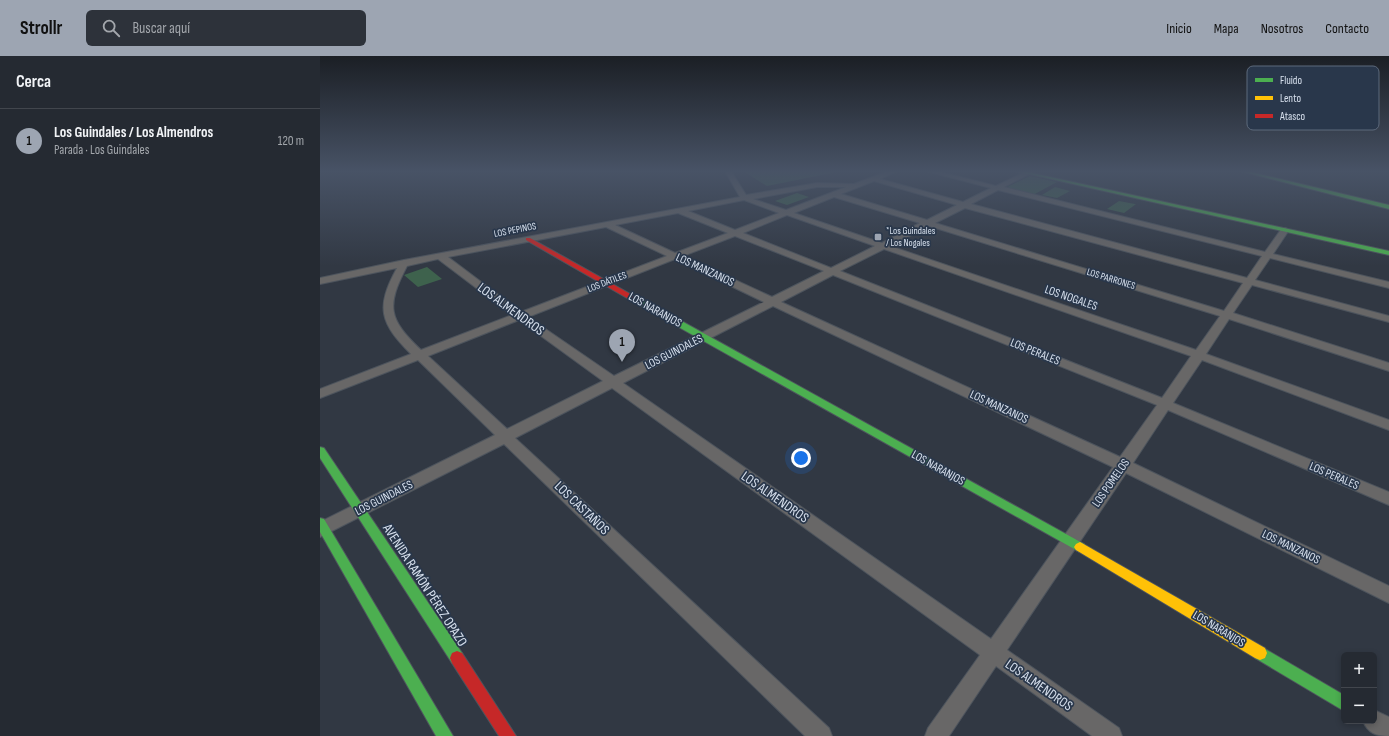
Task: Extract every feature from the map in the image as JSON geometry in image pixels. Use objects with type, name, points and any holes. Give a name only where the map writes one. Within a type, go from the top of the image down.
[{"type":"street","name":"LOS PEPINOS","points":[[320,281],[404,263],[718,203]]},
{"type":"street","name":"LOS NOGALES","points":[[758,203],[881,247],[1199,355],[1389,425]]},
{"type":"street","name":"LOS DÁTILES","points":[[320,394],[810,203]]},
{"type":"street","name":"LOS PARRONES","points":[[862,203],[1227,314],[1389,367]]},
{"type":"street","points":[[956,203],[1389,320]]},
{"type":"street","name":"LOS GUINDALES","points":[[321,527],[359,510],[507,436],[969,203]]},
{"type":"street","points":[[1053,203],[1389,285]]},
{"type":"street","points":[[1161,203],[1389,253]]},
{"type":"street","points":[[1372,203],[1389,207]]},
{"type":"street","name":"LOS PERALES","points":[[678,210],[1165,404],[1389,499]]},
{"type":"street","name":"LOS MANZANOS","points":[[606,224],[1123,465],[1389,595]]},
{"type":"street","name":"LOS POMELOS","points":[[936,736],[1285,230]]},
{"type":"street","name":"LOS NARANJOS","points":[[528,239],[1070,541],[1341,701]]},
{"type":"street","name":"LOS ALMENDROS","points":[[440,256],[520,316],[1111,736]]},
{"type":"street","name":"LOS CASTAÑOS","points":[[404,263],[389,295],[388,312],[394,328],[420,355],[507,436],[821,736]]},
{"type":"street","name":"AVENIDA RAMÓN PÉREZ OPAZO","points":[[320,450],[508,736]]},
{"type":"street","points":[[321,527],[445,736]]},
{"type":"street","points":[[1377,723],[1389,730]]},
{"type":"green space","points":[[780,203],[793,203],[787,205]]},
{"type":"green space","points":[[1116,203],[1136,204],[1124,213],[1107,209]]},
{"type":"green space","points":[[427,267],[442,279],[418,287],[404,275]]},
{"type":"traffic: fast","points":[[1161,203],[1389,253]]},
{"type":"traffic: fast","points":[[1372,203],[1389,207]]},
{"type":"traffic: fast","points":[[637,300],[1080,547]]},
{"type":"traffic: fast","points":[[320,450],[457,658]]},
{"type":"traffic: fast","points":[[320,522],[445,736]]},
{"type":"traffic: fast","points":[[1260,653],[1341,701]]},
{"type":"traffic: slow","points":[[1080,547],[1260,653]]},
{"type":"traffic: jam","points":[[528,239],[637,300]]},
{"type":"traffic: jam","points":[[457,658],[508,736]]},
{"type":"place","name":"*Los Guindales / Los Nogales","points":[[878,237]]},
{"type":"place","name":"Los Guindales / Los Almendros","points":[[622,362]]}]
